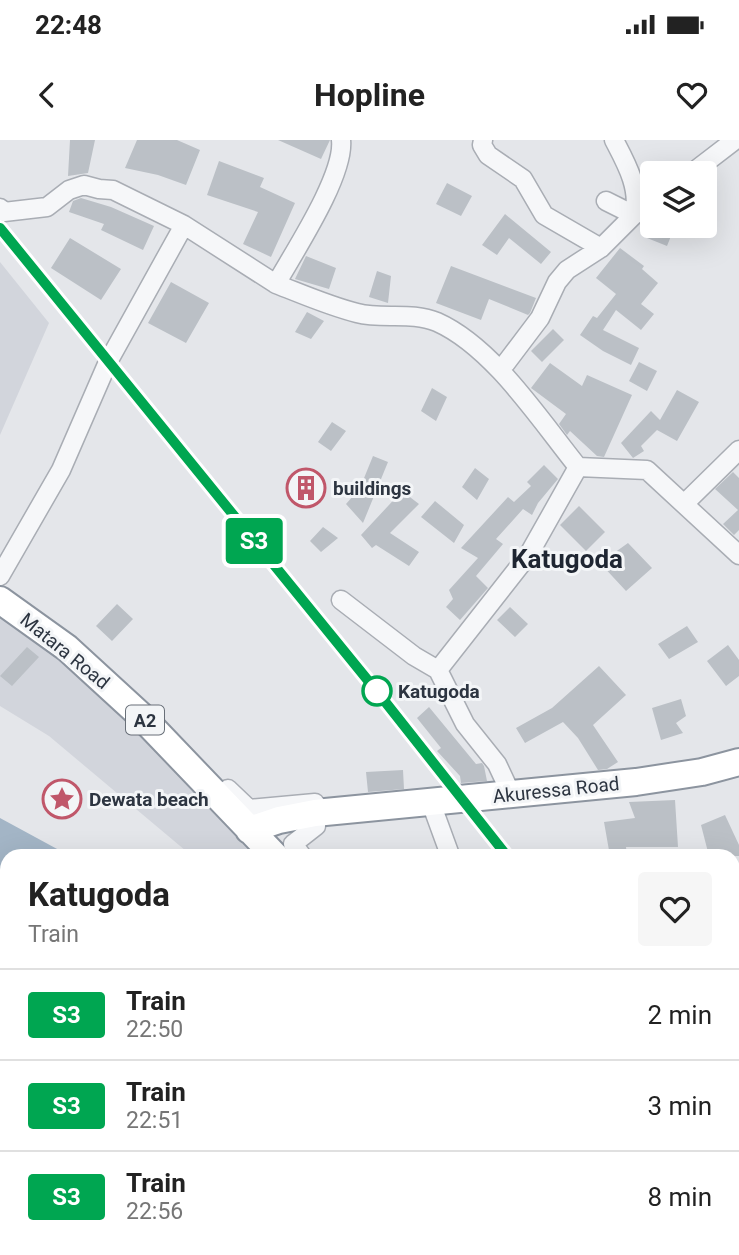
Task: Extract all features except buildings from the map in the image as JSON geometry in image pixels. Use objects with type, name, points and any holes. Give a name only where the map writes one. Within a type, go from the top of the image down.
[{"type":"highway","name":"Matara Road","points":[[0,600],[67,648],[139,714],[268,849]]},
{"type":"highway","name":"Akuressa Road","points":[[249,830],[279,820],[315,813],[650,780],[702,772],[739,762]]},
{"type":"street","points":[[276,284],[326,193],[342,150],[341,140]]},
{"type":"street","points":[[483,140],[482,145],[488,155],[523,178],[544,215],[601,248]]},
{"type":"street","points":[[614,140],[629,168],[637,202],[634,215]]},
{"type":"street","points":[[708,161],[735,140]]},
{"type":"street","points":[[0,208],[4,212],[47,207],[69,190],[84,185],[99,190],[113,190],[184,225],[276,284],[359,314],[416,316],[437,322],[477,348],[499,369],[578,467],[647,470],[739,555]]},
{"type":"street","points":[[606,201],[634,215]]},
{"type":"street","points":[[499,369],[540,318],[567,270],[601,248],[640,211]]},
{"type":"street","points":[[0,576],[61,470],[108,362],[184,225]]},
{"type":"street","points":[[684,504],[739,450]]},
{"type":"street","points":[[438,670],[529,554],[578,467]]},
{"type":"street","points":[[341,600],[414,656],[438,670],[465,724],[497,764],[511,794]]},
{"type":"street","points":[[139,714],[146,712],[249,809],[315,803],[316,826],[293,844],[297,849]]},
{"type":"street","points":[[431,803],[448,849]]},
{"type":"shaded area","points":[[0,262],[49,323],[0,435]]},
{"type":"shaded area","points":[[0,600],[267,849],[184,849],[49,736],[0,706]]},
{"type":"water","points":[[0,818],[57,849],[0,849]]},
{"type":"railway","points":[[0,228],[501,849]]},
{"type":"train","name":"S3","points":[[0,228],[501,849]]},
{"type":"place","name":"buildings","points":[[306,488]]},
{"type":"place","name":"Katugoda","points":[[377,691]]},
{"type":"place","name":"Dewata beach","points":[[62,799]]},
{"type":"district","name":"Katugoda","points":[[567,559]]}]
